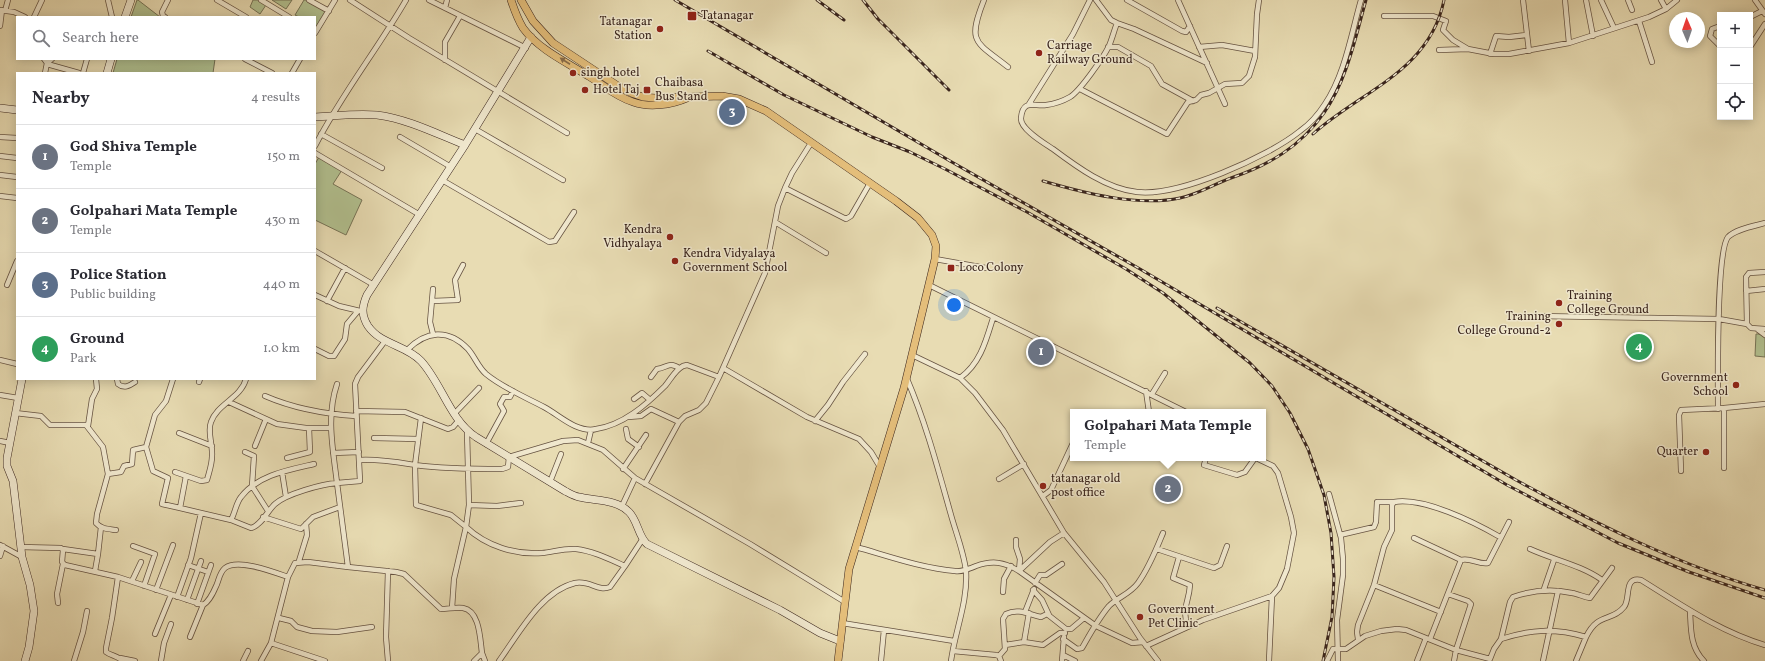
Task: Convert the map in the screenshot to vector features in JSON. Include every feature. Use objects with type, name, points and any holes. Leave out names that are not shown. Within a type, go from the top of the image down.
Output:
[{"type":"main road","points":[[511,0],[523,28],[531,37],[545,48],[607,88],[633,102],[657,105],[677,102],[689,97]]},
{"type":"main road","points":[[521,0],[533,21],[553,43],[618,86],[644,97],[722,96],[751,103],[766,111],[896,201],[925,225],[932,235],[936,246],[935,259],[912,354],[849,569],[838,661]]},
{"type":"street","points":[[0,26],[2,10],[8,0]]},
{"type":"street","points":[[34,16],[42,0]]},
{"type":"street","points":[[108,0],[112,16]]},
{"type":"street","points":[[125,16],[131,0]]},
{"type":"street","points":[[163,16],[162,12],[168,0]]},
{"type":"street","points":[[217,0],[244,16]]},
{"type":"street","points":[[261,0],[287,16]]},
{"type":"street","points":[[309,0],[328,11]]},
{"type":"street","points":[[316,31],[335,0]]},
{"type":"street","points":[[350,0],[390,27],[567,133]]},
{"type":"street","points":[[316,144],[332,116],[406,0]]},
{"type":"street","points":[[429,0],[526,48]]},
{"type":"street","points":[[445,8],[447,0]]},
{"type":"street","points":[[984,0],[975,24],[975,36],[978,43],[1008,67]]},
{"type":"street","points":[[1090,0],[1073,34],[1029,104],[1026,106],[1021,120],[1025,128],[1067,160],[1104,182],[1137,192],[1157,192],[1178,188],[1225,171],[1249,160],[1299,132],[1314,118],[1334,90],[1361,0]]},
{"type":"street","points":[[1096,0],[1111,20],[1116,23],[1134,29],[1207,63]]},
{"type":"street","points":[[1127,0],[1182,31],[1186,32],[1190,26]]},
{"type":"street","points":[[1178,0],[1225,104]]},
{"type":"street","points":[[1080,89],[1166,134],[1169,133],[1186,104],[1225,84],[1242,83],[1246,80],[1251,71],[1256,51],[1256,14],[1259,0]]},
{"type":"street","points":[[1524,0],[1529,51]]},
{"type":"street","points":[[1564,0],[1569,43]]},
{"type":"street","points":[[1586,0],[1593,36]]},
{"type":"street","points":[[1601,0],[1614,28]]},
{"type":"street","points":[[1628,0],[1632,10]]},
{"type":"street","points":[[1661,0],[1666,9]]},
{"type":"street","points":[[1439,50],[1468,49],[1490,54],[1509,54],[1569,43],[1639,21],[1666,9],[1678,0]]},
{"type":"street","points":[[1753,16],[1764,12],[1757,2],[1764,0]]},
{"type":"street","points":[[2,10],[22,16]]},
{"type":"street","points":[[445,60],[445,42],[460,16]]},
{"type":"street","points":[[1384,16],[1433,16],[1439,18],[1446,21],[1443,30],[1453,40],[1468,49]]},
{"type":"street","points":[[1639,21],[1652,62]]},
{"type":"street","points":[[1029,104],[1046,105],[1061,101],[1070,97],[1080,89],[1108,47],[1116,23]]},
{"type":"street","points":[[1753,42],[1765,24]]},
{"type":"street","points":[[1717,27],[1712,29],[1710,36],[1717,43]]},
{"type":"street","points":[[1490,54],[1496,36],[1509,37],[1527,35]]},
{"type":"street","points":[[316,349],[330,356],[334,356],[345,340],[348,324],[360,311],[374,285],[465,145],[497,91],[526,48],[531,37]]},
{"type":"street","points":[[1199,46],[1222,44],[1256,51]]},
{"type":"street","points":[[1108,47],[1118,47],[1151,66],[1162,84],[1193,101]]},
{"type":"street","points":[[83,72],[87,60]]},
{"type":"street","points":[[107,72],[111,60]]},
{"type":"street","points":[[247,60],[270,72]]},
{"type":"street","points":[[293,72],[299,60]]},
{"type":"street","points":[[45,72],[46,62],[76,72]]},
{"type":"street","points":[[0,108],[16,110]]},
{"type":"street","points":[[316,117],[358,114],[393,119],[426,129],[465,145]]},
{"type":"street","points":[[475,129],[563,180]]},
{"type":"street","points":[[321,134],[382,168]]},
{"type":"street","points":[[0,136],[16,138]]},
{"type":"street","points":[[400,137],[450,167]]},
{"type":"street","points":[[645,484],[679,422],[685,416],[699,410],[719,377],[766,273],[775,222],[785,188],[792,173],[811,143]]},
{"type":"street","points":[[316,154],[420,215]]},
{"type":"street","points":[[0,156],[16,158]]},
{"type":"street","points":[[0,175],[16,177]]},
{"type":"street","points":[[442,180],[549,242],[555,241],[574,212]]},
{"type":"street","points":[[785,188],[846,219],[851,216],[870,183]]},
{"type":"street","points":[[0,196],[16,198]]},
{"type":"street","points":[[775,222],[826,253]]},
{"type":"street","points":[[1724,468],[1719,319],[1725,242],[1734,233],[1765,223]]},
{"type":"street","points":[[316,251],[374,285]]},
{"type":"street","points":[[935,259],[986,268]]},
{"type":"street","points":[[7,285],[16,263]]},
{"type":"street","points":[[432,301],[458,300],[455,280],[463,265]]},
{"type":"street","points":[[327,302],[344,268]]},
{"type":"street","points":[[1747,324],[1747,274],[1752,272],[1765,272]]},
{"type":"street","points":[[929,285],[1180,409]]},
{"type":"street","points":[[432,289],[430,322],[433,334]]},
{"type":"street","points":[[1746,291],[1765,290]]},
{"type":"street","points":[[316,296],[327,302],[360,311],[371,330],[377,336],[407,350],[417,357],[426,368],[468,432],[486,444],[578,497],[609,502],[622,506],[634,519],[642,540],[647,544],[780,610],[820,633],[840,641]]},
{"type":"street","points":[[1537,316],[1719,319],[1747,324],[1751,328],[1765,329]]},
{"type":"street","points":[[960,378],[968,373],[975,365],[994,318]]},
{"type":"street","points":[[1758,329],[1765,335]]},
{"type":"street","points":[[407,350],[416,341],[433,334],[450,337],[458,341],[469,350],[485,373],[513,391],[545,407],[567,422],[583,429],[591,430],[603,428],[627,417],[662,389],[679,368],[687,365],[719,377]]},
{"type":"street","points":[[173,380],[166,401],[155,415],[146,447],[153,471],[168,478],[162,504],[231,520],[251,528],[256,527],[268,511],[286,497],[317,486],[360,481],[360,460],[355,394],[358,377],[385,341]]},
{"type":"street","points":[[815,421],[865,354]]},
{"type":"street","points":[[912,354],[960,378],[988,409],[1024,464],[1064,533],[1104,582],[1143,642],[1158,661]]},
{"type":"street","points":[[0,360],[16,364]]},
{"type":"street","points":[[651,377],[657,369],[669,365],[674,365],[679,368]]},
{"type":"street","points":[[723,368],[815,421],[859,439],[871,452],[880,467]]},
{"type":"street","points":[[1152,394],[1165,373]]},
{"type":"street","points":[[906,378],[915,398],[938,469],[966,570],[963,610],[954,641],[951,661]]},
{"type":"street","points":[[22,380],[10,443],[8,470],[13,481],[20,547],[30,585],[34,611],[29,647],[25,661]]},
{"type":"street","points":[[96,380],[97,389],[92,399],[88,426],[94,438],[104,451],[108,474],[96,523],[101,527],[116,530]]},
{"type":"street","points":[[117,380],[118,384],[123,387],[135,382]]},
{"type":"street","points":[[175,472],[202,481],[207,480],[211,467],[212,446],[210,422],[213,417],[241,390],[246,380]]},
{"type":"street","points":[[337,384],[333,395],[330,414],[330,428],[348,567]]},
{"type":"street","points":[[455,413],[479,388]]},
{"type":"street","points":[[486,444],[504,411],[500,401],[504,397],[510,397],[513,391]]},
{"type":"street","points":[[1146,391],[1149,409]]},
{"type":"street","points":[[634,399],[642,393],[650,399]]},
{"type":"street","points":[[0,395],[18,398]]},
{"type":"street","points":[[265,396],[292,407],[330,414],[396,411],[405,412],[448,429],[453,427],[459,420]]},
{"type":"street","points":[[229,402],[266,419],[290,426],[330,428]]},
{"type":"street","points":[[1681,471],[1679,412],[1685,410],[1721,409],[1765,404]]},
{"type":"street","points":[[627,417],[641,416],[652,409],[679,422]]},
{"type":"street","points":[[15,412],[41,416],[50,425],[88,426]]},
{"type":"street","points":[[421,418],[415,464],[416,505],[451,515],[476,536],[499,547],[514,551],[540,553],[562,550],[584,550],[596,553],[625,566]]},
{"type":"street","points":[[255,446],[266,419]]},
{"type":"street","points":[[287,458],[310,452],[309,428]]},
{"type":"street","points":[[626,429],[628,439],[638,447]]},
{"type":"street","points":[[588,443],[591,430]]},
{"type":"street","points":[[452,608],[454,579],[466,527],[469,505],[468,432]]},
{"type":"street","points":[[179,433],[212,446]]},
{"type":"street","points":[[624,469],[646,435]]},
{"type":"street","points":[[374,438],[418,439]]},
{"type":"street","points":[[509,457],[563,441],[578,440],[588,443],[610,455],[634,478],[750,544],[845,602]]},
{"type":"street","points":[[0,441],[10,443]]},
{"type":"street","points":[[108,474],[123,472],[124,466],[132,464],[133,450],[146,447]]},
{"type":"street","points":[[1043,496],[1051,490],[1070,449]]},
{"type":"street","points":[[245,452],[254,456],[252,486],[268,511]]},
{"type":"street","points":[[333,453],[359,452]]},
{"type":"street","points":[[550,482],[561,454]]},
{"type":"street","points":[[360,460],[389,460],[469,469],[506,469],[509,463],[509,457]]},
{"type":"street","points":[[1205,461],[1204,465],[1237,475],[1245,472],[1254,461]]},
{"type":"street","points":[[1146,646],[1226,612],[1265,600],[1272,596],[1279,588],[1287,568],[1294,533],[1291,517],[1278,473],[1273,466],[1262,461]]},
{"type":"street","points":[[231,520],[239,500],[252,486],[282,472],[314,464]]},
{"type":"street","points":[[999,479],[1024,464]]},
{"type":"street","points":[[282,472],[286,497]]},
{"type":"street","points":[[180,508],[179,503],[186,476]]},
{"type":"street","points":[[622,506],[634,478]]},
{"type":"street","points":[[1329,494],[1340,535],[1343,575],[1337,620],[1338,661]]},
{"type":"street","points":[[1340,535],[1374,527],[1376,522],[1377,502],[1394,502],[1418,504],[1435,508],[1472,522],[1500,537]]},
{"type":"street","points":[[1358,639],[1356,632],[1358,625],[1374,585],[1384,547],[1392,530],[1392,506],[1394,502]]},
{"type":"street","points":[[469,505],[497,506],[521,503]]},
{"type":"street","points":[[263,517],[298,529],[304,528],[312,517],[340,507]]},
{"type":"street","points":[[177,597],[188,565],[201,513]]},
{"type":"street","points":[[1414,538],[1461,560],[1466,559],[1486,564],[1508,522]]},
{"type":"street","points":[[300,561],[307,535],[306,524]]},
{"type":"street","points":[[96,571],[101,527]]},
{"type":"street","points":[[1019,570],[1042,549],[1064,533]]},
{"type":"street","points":[[1063,639],[1077,649],[1080,649],[1115,601],[1130,592],[1138,583],[1164,533]]},
{"type":"street","points":[[499,661],[525,624],[550,597],[561,588],[582,582],[588,583],[600,589],[610,587],[642,540]]},
{"type":"street","points":[[1016,540],[1016,547],[1020,558],[1019,570]]},
{"type":"street","points":[[156,590],[173,544]]},
{"type":"street","points":[[0,556],[1,546],[22,557]]},
{"type":"street","points":[[133,546],[155,554],[144,586]]},
{"type":"street","points":[[1157,548],[1206,566],[1218,567],[1222,562],[1227,546]]},
{"type":"street","points":[[20,547],[63,549],[98,554]]},
{"type":"street","points":[[856,547],[926,566],[956,571],[966,570],[992,562],[999,562],[1019,570],[1036,584],[1096,626],[1132,643],[1143,642]]},
{"type":"street","points":[[58,603],[57,594],[63,564],[63,549]]},
{"type":"street","points":[[1530,549],[1554,560],[1585,569],[1602,580]]},
{"type":"street","points":[[1179,557],[1173,578],[1190,585],[1184,613],[1188,627]]},
{"type":"street","points":[[1417,661],[1441,612],[1461,560]]},
{"type":"street","points":[[1544,590],[1554,560]]},
{"type":"street","points":[[187,600],[201,561]]},
{"type":"street","points":[[261,661],[271,643],[292,566],[300,561],[404,574],[441,609],[465,608],[475,615],[482,653],[485,661]]},
{"type":"street","points":[[132,581],[141,562]]},
{"type":"street","points":[[63,564],[132,581],[197,604],[204,605]]},
{"type":"street","points":[[197,604],[211,564]]},
{"type":"street","points":[[1024,642],[1027,612],[1033,590],[1040,575],[1047,574],[1062,564]]},
{"type":"street","points":[[188,565],[208,572]]},
{"type":"street","points":[[190,637],[204,605],[213,592],[223,569],[228,566],[242,565],[288,577]]},
{"type":"street","points":[[1003,592],[1004,579],[1011,566]]},
{"type":"street","points":[[1327,661],[1331,650],[1333,649],[1346,649],[1358,639],[1372,633],[1397,629],[1406,630],[1456,650],[1490,660],[1494,649],[1501,639],[1510,602],[1513,597],[1535,590],[1544,590],[1570,592],[1590,598],[1594,596],[1602,580],[1612,568]]},
{"type":"street","points":[[388,571],[386,649],[388,661]]},
{"type":"street","points":[[118,577],[106,652],[121,660],[135,661]]},
{"type":"street","points":[[1576,661],[1592,626],[1596,622],[1618,612],[1628,602],[1630,583],[1632,580],[1641,580],[1690,611],[1742,637],[1765,645]]},
{"type":"street","points":[[1374,585],[1441,612]]},
{"type":"street","points":[[1033,590],[1042,600],[1050,615],[1066,631]]},
{"type":"street","points":[[1543,661],[1558,591]]},
{"type":"street","points":[[1448,594],[1468,601],[1471,604],[1456,650],[1456,660]]},
{"type":"street","points":[[155,634],[171,595]]},
{"type":"street","points":[[1269,661],[1272,596]]},
{"type":"street","points":[[74,661],[83,632],[87,611]]},
{"type":"street","points":[[1690,611],[1692,638],[1695,650],[1704,661]]},
{"type":"street","points":[[953,651],[1000,658],[1004,652],[1005,646],[1004,616],[1009,612],[1027,612],[1040,617],[1045,614],[1050,615]]},
{"type":"street","points":[[278,618],[291,621],[297,627],[312,631],[337,632],[372,627]]},
{"type":"street","points":[[1005,646],[1024,642],[1043,645],[1084,618]]},
{"type":"street","points":[[161,661],[164,643],[171,624]]},
{"type":"street","points":[[842,624],[954,641]]},
{"type":"street","points":[[881,661],[884,630]]},
{"type":"street","points":[[1062,661],[1063,639],[1066,631]]},
{"type":"street","points":[[1501,639],[1527,631],[1574,634],[1586,637]]},
{"type":"street","points":[[271,643],[326,661]]},
{"type":"street","points":[[243,661],[248,651]]},
{"type":"street","points":[[474,661],[482,653]]},
{"type":"street","points":[[1063,655],[1075,661]]},
{"type":"green space","points":[[138,0],[159,16],[131,16]]},
{"type":"green space","points":[[253,0],[265,0],[268,2],[260,14],[250,7]]},
{"type":"green space","points":[[272,0],[292,0],[286,9]]},
{"type":"green space","points":[[304,0],[313,0],[331,10],[320,29],[316,27],[316,16],[295,15]]},
{"type":"green space","points":[[117,60],[215,60],[213,72],[113,72]]},
{"type":"green space","points":[[319,157],[342,170],[333,184],[362,200],[346,235],[316,220],[316,162]]},
{"type":"green space","points":[[1756,334],[1765,334],[1765,357],[1755,356]]},
{"type":"railway","points":[[675,0],[950,161],[1140,269],[1507,485],[1618,543],[1689,572],[1765,598]]},
{"type":"railway","points":[[817,0],[844,20]]},
{"type":"railway","points":[[863,0],[878,19],[949,90]]},
{"type":"railway","points":[[1043,181],[1093,194],[1129,200],[1164,200],[1194,194],[1271,161],[1305,136],[1315,125],[1332,100],[1350,59],[1366,0]]},
{"type":"railway","points":[[1313,134],[1391,78],[1409,62],[1424,45],[1436,24],[1444,0]]},
{"type":"railway","points":[[708,51],[784,95],[872,137],[910,152],[1027,212],[1126,269],[1163,293],[1250,363],[1272,386],[1290,413],[1308,449],[1324,495],[1331,533],[1334,577],[1332,617],[1323,661]]},
{"type":"railway","points":[[1217,308],[1516,480],[1576,512],[1669,556],[1733,580],[1765,590]]},
{"type":"place","name":"Tatanagar","points":[[692,16]]},
{"type":"place","name":"Tatanagar Station","points":[[660,29]]},
{"type":"place","name":"Carriage Railway Ground","points":[[1039,53]]},
{"type":"place","name":"singh hotel","points":[[573,73]]},
{"type":"place","name":"Hotel Taj","points":[[585,90]]},
{"type":"place","name":"Chaibasa Bus Stand","points":[[647,90]]},
{"type":"place","name":"Police Station","points":[[732,112]]},
{"type":"place","name":"Kendra Vidhyalaya","points":[[670,237]]},
{"type":"place","name":"Kendra Vidyalaya Government School","points":[[675,261]]},
{"type":"place","name":"Loco Colony","points":[[951,268]]},
{"type":"place","name":"Training College Ground","points":[[1559,303]]},
{"type":"place","name":"Training College Ground-2","points":[[1559,324]]},
{"type":"place","name":"Ground","points":[[1639,347]]},
{"type":"place","name":"God Shiva Temple","points":[[1041,352]]},
{"type":"place","name":"Government School","points":[[1736,385]]},
{"type":"place","name":"Quarter","points":[[1706,452]]},
{"type":"place","name":"tatanagar old post office","points":[[1043,486]]},
{"type":"place","name":"Golpahari Mata Temple","points":[[1168,489]]},
{"type":"place","name":"Government Pet Clinic","points":[[1140,617]]}]
